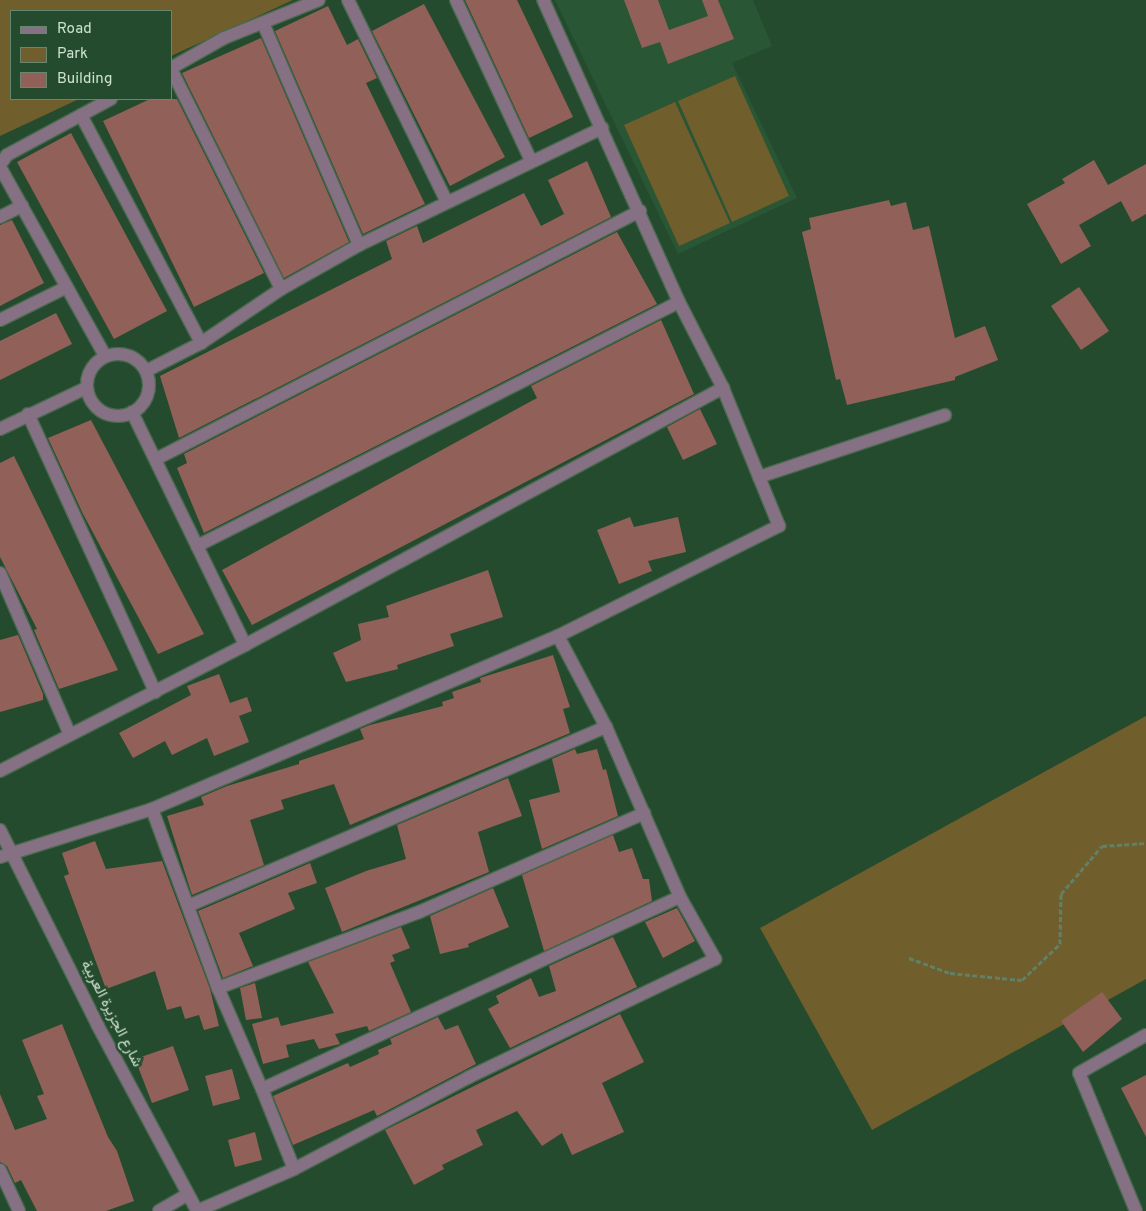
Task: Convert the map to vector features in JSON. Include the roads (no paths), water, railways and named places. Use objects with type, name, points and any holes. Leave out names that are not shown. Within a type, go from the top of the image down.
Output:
[{"type":"street","points":[[172,67],[224,38],[319,0]]},
{"type":"street","points":[[348,0],[447,202]]},
{"type":"street","points":[[456,0],[531,161]]},
{"type":"street","points":[[5,854],[152,809],[558,636],[779,526],[724,388],[679,302],[640,211],[543,0]]},
{"type":"street","points":[[263,23],[359,245]]},
{"type":"street","points":[[172,70],[281,289]]},
{"type":"street","points":[[105,356],[0,166],[7,155],[109,100]]},
{"type":"street","points":[[81,115],[201,343]]},
{"type":"street","points":[[146,371],[201,343],[281,289],[359,245],[602,128]]},
{"type":"street","points":[[0,217],[22,206]]},
{"type":"street","points":[[156,459],[640,211]]},
{"type":"street","points":[[0,320],[66,288]]},
{"type":"street","points":[[197,546],[679,302]]},
{"type":"street","points":[[124,354],[140,363],[146,371],[149,390],[146,399],[132,412],[123,416],[103,412],[89,398],[86,388],[90,369],[105,356],[124,354]]},
{"type":"street","points":[[0,429],[86,388]]},
{"type":"street","points":[[0,771],[244,645],[724,388]]},
{"type":"street","points":[[132,412],[244,645]]},
{"type":"street","points":[[28,414],[155,692]]},
{"type":"street","points":[[759,477],[945,415]]},
{"type":"street","points":[[0,573],[70,735]]},
{"type":"street","points":[[197,1211],[294,1169],[468,1077],[715,959],[680,897],[606,728],[558,636]]},
{"type":"street","points":[[188,906],[606,728]]},
{"type":"street","points":[[152,809],[218,988],[294,1169]]},
{"type":"street","points":[[218,988],[419,912],[644,814]]},
{"type":"street","name":"شارع الجزيرة العربية","points":[[0,830],[5,854],[197,1211]]},
{"type":"street","points":[[262,1089],[680,897]]},
{"type":"street","points":[[1136,1211],[1079,1073],[1146,1035]]},
{"type":"street","points":[[0,1170],[4,1190],[19,1211]]},
{"type":"street","points":[[159,1211],[187,1195]]}]
